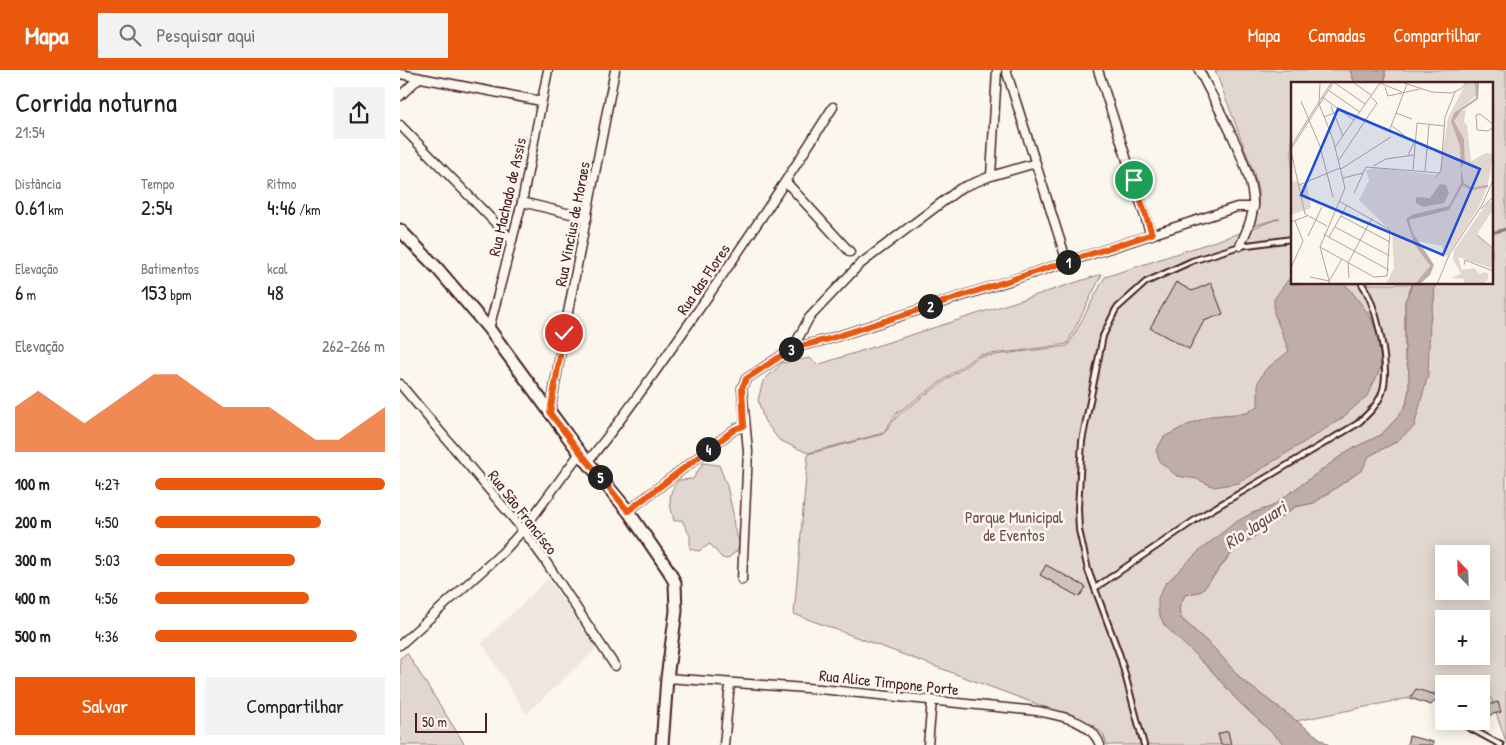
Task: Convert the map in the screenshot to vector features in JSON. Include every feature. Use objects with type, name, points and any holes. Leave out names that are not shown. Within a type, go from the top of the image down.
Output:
[{"type":"street","name":"Rua Machado de Assis","points":[[489,329],[522,202],[548,70]]},
{"type":"street","name":"Rua Vincius de Moraes","points":[[550,413],[616,70]]},
{"type":"street","points":[[991,176],[997,70]]},
{"type":"street","points":[[1006,70],[1067,262]]},
{"type":"street","points":[[1098,70],[1152,234]]},
{"type":"street","points":[[1199,70],[1237,147],[1253,193],[1254,207],[1240,246]]},
{"type":"street","points":[[400,74],[541,101]]},
{"type":"street","points":[[400,96],[418,78]]},
{"type":"street","name":"Rua das Flores","points":[[400,646],[504,552],[584,457],[614,431],[716,286],[786,182],[833,107]]},
{"type":"street","points":[[400,125],[512,240]]},
{"type":"street","points":[[793,348],[809,318],[859,265],[961,188],[991,176],[1036,163]]},
{"type":"street","points":[[786,182],[850,252]]},
{"type":"street","points":[[522,202],[588,218]]},
{"type":"street","points":[[742,580],[748,451],[744,426],[742,388],[746,379],[793,348],[829,339],[1237,207],[1254,207]]},
{"type":"street","points":[[400,230],[437,268],[489,329],[550,413],[628,511],[670,572],[674,584],[676,611],[667,678],[662,745]]},
{"type":"street","name":"Rua São Francisco","points":[[400,384],[523,530],[615,666]]},
{"type":"street","points":[[628,511],[735,429],[744,426]]},
{"type":"street","name":"Rua Alice Timpone Porte","points":[[667,678],[820,689],[1036,711],[1058,716],[1085,726],[1093,732],[1099,743]]},
{"type":"street","points":[[724,745],[730,684]]},
{"type":"street","points":[[928,745],[932,700]]},
{"type":"lane","points":[[1144,745],[1120,656],[1088,570],[1079,530],[1078,508],[1082,441],[1103,336],[1116,309],[1146,282],[1192,261],[1240,246],[1291,239]]},
{"type":"lane","points":[[1095,588],[1201,516],[1357,424],[1372,410],[1382,393],[1384,352],[1377,319],[1362,285]]},
{"type":"lane","points":[[1473,730],[1501,745]]},
{"type":"shaded area","points":[[548,579],[597,648],[526,714],[482,643]]},
{"type":"green space","name":"Parque Municipal de Eventos","points":[[1215,70],[1350,70],[1354,82],[1291,82],[1291,285],[1412,285],[1405,301],[1405,357],[1409,371],[1409,389],[1406,405],[1395,420],[1381,435],[1349,450],[1271,507],[1252,513],[1158,598],[1201,661],[1237,700],[1285,745],[1107,745],[1103,734],[1093,725],[794,614],[808,454],[883,434],[899,414],[978,357],[1068,346],[1105,277],[1280,218],[1253,226],[1258,210],[1258,191],[1254,173]]},
{"type":"green space","points":[[1385,70],[1506,70],[1506,742],[1490,698],[1490,675],[1435,675],[1435,693],[1296,721],[1242,680],[1215,649],[1181,618],[1179,608],[1185,595],[1202,591],[1232,553],[1295,507],[1314,503],[1362,470],[1369,456],[1396,442],[1430,321],[1435,285],[1494,285],[1494,82],[1385,82]]},
{"type":"green space","points":[[1102,274],[1067,344],[978,355],[897,413],[883,433],[808,453],[779,440],[764,420],[758,400],[763,381],[782,363],[810,358],[817,365]]},
{"type":"green space","points":[[703,463],[719,465],[727,486],[734,527],[740,544],[737,551],[727,559],[722,558],[710,544],[699,551],[690,549],[690,536],[682,520],[674,521],[670,505],[672,490],[675,485],[679,480],[693,479]]},
{"type":"green space","points":[[407,653],[465,745],[400,745],[400,658]]},
{"type":"water","points":[[1350,70],[1385,70],[1385,82],[1354,82]]},
{"type":"water","points":[[1291,278],[1291,285],[1345,285],[1370,316],[1379,337],[1381,368],[1367,396],[1341,419],[1239,483],[1214,487],[1197,479],[1177,476],[1160,462],[1156,450],[1164,437],[1210,416],[1247,413],[1258,406],[1258,382],[1265,370],[1289,351],[1274,313],[1274,299]]},
{"type":"water","name":"Rio Jaguari","points":[[1412,285],[1435,285],[1430,321],[1428,375],[1414,427],[1396,442],[1369,456],[1362,470],[1314,503],[1295,507],[1232,552],[1202,591],[1185,595],[1179,608],[1181,618],[1215,649],[1242,680],[1329,745],[1285,745],[1237,700],[1211,670],[1164,625],[1158,611],[1158,598],[1165,584],[1199,551],[1234,523],[1252,513],[1271,507],[1349,450],[1381,435],[1395,420],[1406,405],[1409,389],[1409,371],[1405,357],[1405,301]]},
{"type":"building","points":[[1176,282],[1192,291],[1211,283],[1223,314],[1204,321],[1189,349],[1150,328]]},
{"type":"building","points":[[1046,565],[1086,587],[1079,597],[1040,575]]},
{"type":"building","points":[[1416,689],[1435,695],[1435,701],[1431,705],[1410,698]]},
{"type":"building","points":[[1498,702],[1501,712],[1490,715],[1490,704]]},
{"type":"building","points":[[1228,731],[1231,745],[1221,745],[1218,734]]},
{"type":"building","points":[[1409,736],[1433,742],[1433,745],[1407,745]]},
{"type":"waterway","points":[[1494,232],[1506,229]]},
{"type":"route","points":[[564,333],[550,413],[628,511],[735,429],[744,426],[742,388],[746,379],[793,348],[829,339],[1152,234],[1134,180]]}]
